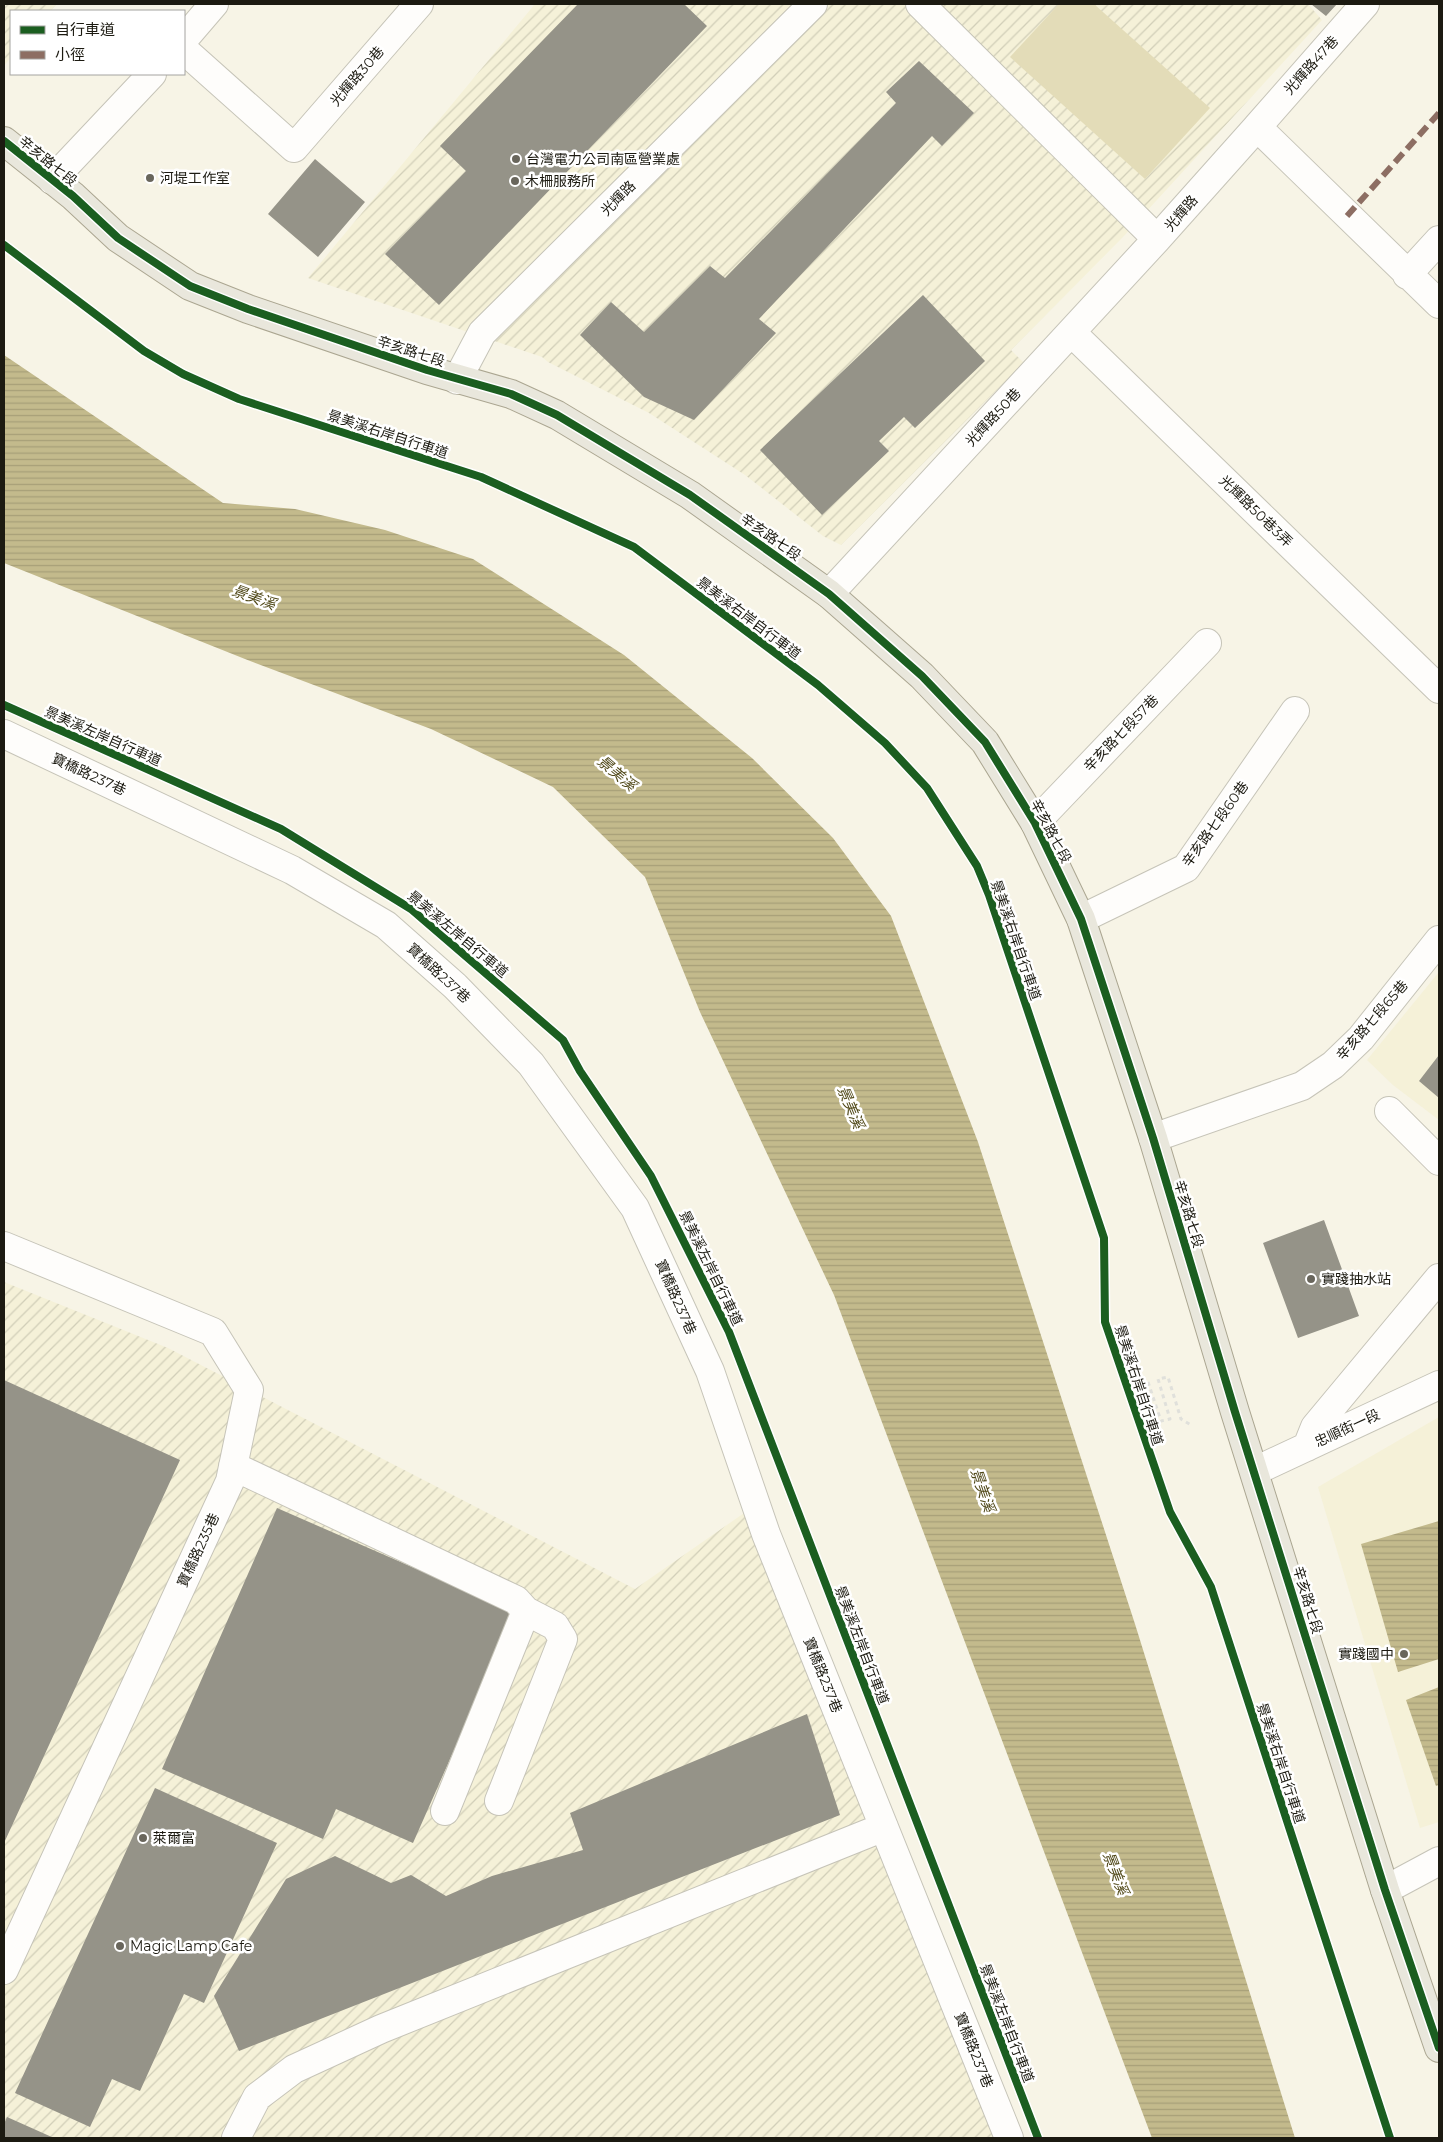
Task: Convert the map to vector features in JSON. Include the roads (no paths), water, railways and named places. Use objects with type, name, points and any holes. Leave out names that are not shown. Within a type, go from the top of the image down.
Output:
[{"type":"main road","name":"辛亥路七段","points":[[4,141],[118,238],[190,286],[248,309],[457,380],[511,394],[557,415],[690,495],[829,594],[922,676],[986,742],[1035,822],[1081,919],[1153,1138],[1386,1890],[1439,2048]]},
{"type":"street","points":[[185,39],[214,4]]},
{"type":"street","name":"光輝路30巷","points":[[185,51],[294,148],[419,4]]},
{"type":"street","name":"光輝路","points":[[457,380],[482,333],[814,4]]},
{"type":"street","name":"光輝路","points":[[920,4],[1158,239],[1257,126]]},
{"type":"street","name":"光輝路47巷","points":[[1257,126],[1365,4]]},
{"type":"street","points":[[52,180],[151,75]]},
{"type":"street","points":[[1257,126],[1407,275],[1439,304]]},
{"type":"street","name":"光輝路50巷","points":[[829,594],[1158,239]]},
{"type":"street","points":[[1407,275],[1439,240]]},
{"type":"street","name":"光輝路50巷3弄","points":[[1072,333],[1439,690]]},
{"type":"street","name":"辛亥路七段57巷","points":[[1035,822],[1207,643]]},
{"type":"street","name":"辛亥路七段60巷","points":[[1081,919],[1186,868],[1295,711]]},
{"type":"street","name":"寶橋路237巷","points":[[4,734],[292,870],[386,925],[455,986],[531,1064],[635,1208],[710,1371],[766,1534],[1009,2138]]},
{"type":"street","name":"辛亥路七段65巷","points":[[1153,1138],[1302,1086],[1334,1065],[1362,1038],[1439,940]]},
{"type":"street","points":[[1389,1111],[1439,1162]]},
{"type":"street","name":"寶橋路235巷","points":[[4,1246],[213,1332],[249,1390],[230,1481],[4,1970]]},
{"type":"street","points":[[1308,1447],[1315,1426],[1439,1278]]},
{"type":"street","name":"忠順街一段","points":[[1255,1471],[1439,1385]]},
{"type":"street","points":[[233,1466],[516,1600],[526,1611],[555,1626],[563,1639],[500,1801]]},
{"type":"street","points":[[445,1811],[526,1611]]},
{"type":"street","points":[[236,2138],[258,2098],[294,2069],[381,2029],[884,1827]]},
{"type":"street","points":[[1386,1890],[1439,1861]]},
{"type":"water","name":"景美溪","points":[[4,355],[223,503],[295,509],[385,530],[473,559],[624,655],[752,758],[833,838],[891,916],[978,1142],[1135,1624],[1295,2138],[1152,2138],[834,1295],[700,1012],[645,877],[553,787],[431,729],[245,659],[4,563]]},
{"type":"water","points":[[1439,1521],[1439,1659],[1398,1672],[1361,1544]]},
{"type":"water","points":[[1439,1687],[1439,1785],[1436,1786],[1406,1700]]},
{"type":"place","name":"台灣電力公司南區營業處","points":[[516,159]]},
{"type":"place","name":"河堤工作室","points":[[150,178]]},
{"type":"place","name":"木柵服務所","points":[[515,181]]},
{"type":"place","name":"實踐抽水站","points":[[1311,1279]]},
{"type":"place","name":"實踐國中","points":[[1404,1654]]},
{"type":"place","name":"萊爾富","points":[[143,1838]]},
{"type":"place","name":"Magic Lamp Cafe","points":[[120,1946]]}]
